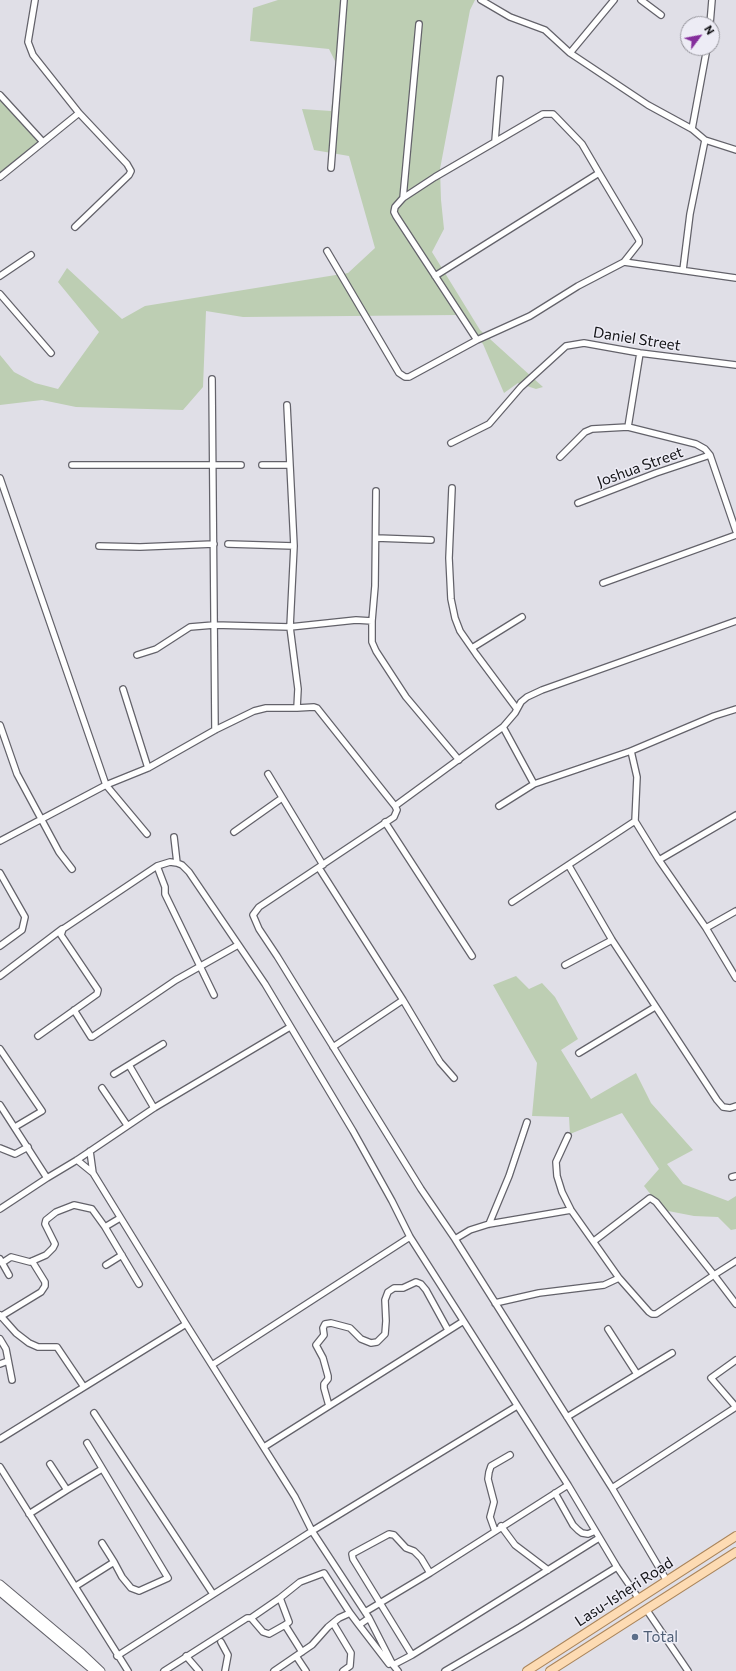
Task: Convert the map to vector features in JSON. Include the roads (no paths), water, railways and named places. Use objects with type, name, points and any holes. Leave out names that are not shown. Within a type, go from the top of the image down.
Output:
[{"type":"main road","name":"Lasu-Isheri Road","points":[[527,1671],[736,1536]]},
{"type":"main road","name":"Lasu-Isheri Road","points":[[550,1671],[736,1552]]},
{"type":"main road","points":[[562,1648],[569,1658]]},
{"type":"street","points":[[35,0],[29,33],[29,48],[32,55],[79,113],[127,164],[131,173],[74,227]]},
{"type":"street","points":[[332,168],[344,0]]},
{"type":"street","points":[[481,0],[510,17],[545,30],[570,53],[648,105],[692,129],[705,140],[736,150]]},
{"type":"street","points":[[570,53],[614,0]]},
{"type":"street","points":[[641,0],[661,15]]},
{"type":"street","points":[[711,16],[712,0]]},
{"type":"street","points":[[403,198],[419,24]]},
{"type":"street","points":[[692,129],[706,56]]},
{"type":"street","points":[[495,141],[500,79]]},
{"type":"street","points":[[0,94],[43,142]]},
{"type":"street","points":[[0,177],[79,113]]},
{"type":"street","points":[[327,251],[364,316],[401,376],[409,377],[478,340],[530,316],[578,286],[624,262],[639,243],[639,240],[582,144],[552,114],[548,113],[538,116],[495,141],[403,198],[394,207],[394,212],[478,340]]},
{"type":"street","points":[[683,270],[690,214],[705,140]]},
{"type":"street","points":[[435,276],[599,173]]},
{"type":"street","points":[[0,276],[31,255]]},
{"type":"street","points":[[624,262],[736,278]]},
{"type":"street","points":[[0,294],[51,353]]},
{"type":"street","name":"Daniel Street","points":[[451,443],[489,424],[521,387],[566,346],[584,343],[640,353],[736,365]]},
{"type":"street","points":[[628,427],[640,353]]},
{"type":"street","points":[[212,379],[216,730]]},
{"type":"street","points":[[287,405],[294,546],[290,627],[298,689],[297,708]]},
{"type":"street","points":[[560,457],[585,432],[592,429],[628,427],[696,444],[710,455],[736,531]]},
{"type":"street","name":"Joshua Street","points":[[578,503],[656,473],[710,455]]},
{"type":"street","points":[[72,465],[241,465]]},
{"type":"street","points":[[262,465],[290,465]]},
{"type":"street","points":[[0,478],[106,785],[147,834]]},
{"type":"street","points":[[452,488],[449,558],[455,618],[460,631],[517,709]]},
{"type":"street","points":[[376,492],[376,538],[372,642],[376,651],[406,697],[459,760]]},
{"type":"street","points":[[603,583],[736,535]]},
{"type":"street","points":[[376,538],[431,540]]},
{"type":"street","points":[[99,546],[140,547],[214,544]]},
{"type":"street","points":[[228,544],[294,546]]},
{"type":"street","points":[[472,648],[522,617]]},
{"type":"street","points":[[137,655],[156,649],[190,627],[214,625],[290,627],[356,620],[372,621]]},
{"type":"street","points":[[395,806],[503,727],[521,702],[527,697],[542,690],[736,621]]},
{"type":"street","points":[[122,689],[148,768]]},
{"type":"street","points":[[0,841],[106,785],[148,768],[216,730],[260,709],[281,707],[317,708],[397,810],[396,813],[385,822],[259,908],[254,915],[259,929],[421,1189],[612,1488],[666,1581]]},
{"type":"street","points":[[499,806],[534,784],[631,751],[714,716],[736,709]]},
{"type":"street","points":[[0,725],[17,774],[59,852],[72,869]]},
{"type":"street","points":[[503,727],[534,784]]},
{"type":"street","points":[[631,751],[636,778],[635,821],[659,860],[706,928],[736,978]]},
{"type":"street","points":[[268,774],[321,867],[440,1062],[454,1078]]},
{"type":"street","points":[[234,832],[282,798]]},
{"type":"street","points":[[659,860],[736,814]]},
{"type":"street","points":[[512,902],[569,866],[635,821]]},
{"type":"street","points":[[385,822],[472,956]]},
{"type":"street","points":[[174,837],[177,862]]},
{"type":"street","points":[[0,976],[63,929],[158,866],[170,862],[177,862],[189,872],[265,984],[353,1131],[410,1237],[462,1322],[568,1485],[617,1567],[639,1599]]},
{"type":"street","points":[[158,866],[165,887],[165,894],[214,995]]},
{"type":"street","points":[[569,866],[612,940],[717,1100],[723,1107],[730,1108],[736,1106]]},
{"type":"street","points":[[0,873],[26,917],[22,930],[0,946]]},
{"type":"street","points":[[706,928],[736,911]]},
{"type":"street","points":[[38,1036],[97,994],[98,990],[61,935],[63,929]]},
{"type":"street","points":[[565,966],[612,940]]},
{"type":"street","points":[[74,1010],[92,1037],[200,965],[238,944]]},
{"type":"street","points":[[333,1046],[403,1000]]},
{"type":"street","points":[[579,1053],[655,1007]]},
{"type":"street","points":[[0,1209],[77,1160],[154,1108],[290,1027]]},
{"type":"street","points":[[114,1074],[163,1044]]},
{"type":"street","points":[[0,1048],[42,1111],[15,1127]]},
{"type":"street","points":[[130,1065],[154,1108]]},
{"type":"street","points":[[102,1088],[127,1125]]},
{"type":"street","points":[[0,1105],[47,1178]]},
{"type":"street","points":[[489,1224],[527,1122]]},
{"type":"street","points":[[568,1136],[556,1162],[557,1176],[571,1210],[619,1278],[649,1312],[656,1314],[736,1261]]},
{"type":"street","points":[[0,1148],[15,1154],[28,1147]]},
{"type":"street","points":[[90,1151],[93,1173]]},
{"type":"street","points":[[77,1160],[93,1173],[264,1447],[295,1497],[312,1531],[369,1618],[394,1668]]},
{"type":"street","points":[[594,1242],[650,1198],[656,1202],[736,1304]]},
{"type":"street","points":[[9,1275],[1,1261],[10,1257],[32,1261],[46,1255],[55,1244],[45,1224],[46,1220],[56,1212],[74,1205],[92,1209],[122,1254],[139,1284]]},
{"type":"street","points":[[454,1239],[470,1230],[489,1224],[571,1210]]},
{"type":"street","points":[[105,1227],[120,1218]]},
{"type":"street","points":[[212,1365],[410,1237]]},
{"type":"street","points":[[106,1264],[122,1254]]},
{"type":"street","points":[[32,1261],[45,1282],[45,1286],[41,1292],[0,1316],[28,1343],[38,1347],[57,1347],[84,1387]]},
{"type":"street","points":[[495,1303],[539,1293],[604,1285],[619,1278]]},
{"type":"street","points":[[329,1406],[324,1388],[324,1384],[328,1379],[328,1376],[323,1358],[316,1345],[324,1335],[323,1328],[325,1324],[331,1323],[350,1328],[361,1339],[371,1343],[377,1342],[385,1334],[385,1300],[388,1292],[394,1288],[403,1288],[416,1282],[421,1284],[426,1290],[448,1330]]},
{"type":"street","points":[[264,1447],[462,1322]]},
{"type":"street","points":[[0,1439],[186,1324]]},
{"type":"street","points":[[608,1329],[637,1374]]},
{"type":"street","points":[[0,1339],[6,1349],[12,1380]]},
{"type":"street","points":[[567,1417],[672,1352]]},
{"type":"street","points":[[612,1488],[736,1407],[712,1378],[736,1360]]},
{"type":"street","points":[[0,1364],[8,1361]]},
{"type":"street","points":[[117,1656],[312,1531],[516,1406]]},
{"type":"street","points":[[94,1413],[213,1594]]},
{"type":"street","points":[[86,1443],[168,1578],[139,1591],[131,1588],[122,1577],[102,1543]]},
{"type":"street","points":[[495,1531],[490,1517],[494,1502],[488,1479],[489,1472],[492,1466],[510,1454]]},
{"type":"street","points":[[50,1464],[67,1490]]},
{"type":"street","points":[[0,1467],[76,1586],[117,1656],[128,1671]]},
{"type":"street","points":[[30,1514],[102,1469]]},
{"type":"street","points":[[365,1612],[430,1573],[501,1526],[568,1485]]},
{"type":"street","points":[[555,1493],[573,1525],[578,1530],[582,1533],[588,1534],[595,1531]]},
{"type":"street","points":[[501,1526],[515,1545],[548,1570]]},
{"type":"street","points":[[412,1655],[352,1559],[352,1554],[389,1534],[394,1535],[406,1548],[414,1551],[421,1558],[430,1573]]},
{"type":"street","points":[[394,1668],[412,1655],[599,1538]]},
{"type":"street","points":[[76,1586],[114,1562]]},
{"type":"street","points":[[445,1671],[617,1567]]},
{"type":"street","points":[[164,1671],[243,1619],[251,1618],[300,1582],[324,1573],[359,1625],[398,1671]]},
{"type":"street","points":[[0,1584],[82,1653],[101,1671]]},
{"type":"street","points":[[0,1592],[93,1671]]},
{"type":"street","points":[[251,1618],[263,1632],[269,1634],[285,1625],[289,1622],[280,1598]]},
{"type":"street","points":[[646,1609],[688,1671]]},
{"type":"street","points":[[274,1671],[312,1645],[339,1618],[350,1613]]},
{"type":"street","points":[[359,1625],[369,1618]]},
{"type":"street","points":[[333,1623],[351,1653],[350,1666],[343,1671]]},
{"type":"street","points":[[285,1625],[306,1671]]},
{"type":"street","points":[[221,1642],[228,1655],[225,1671]]},
{"type":"street","points":[[186,1656],[199,1671]]},
{"type":"place","name":"Total","points":[[635,1637]]}]
